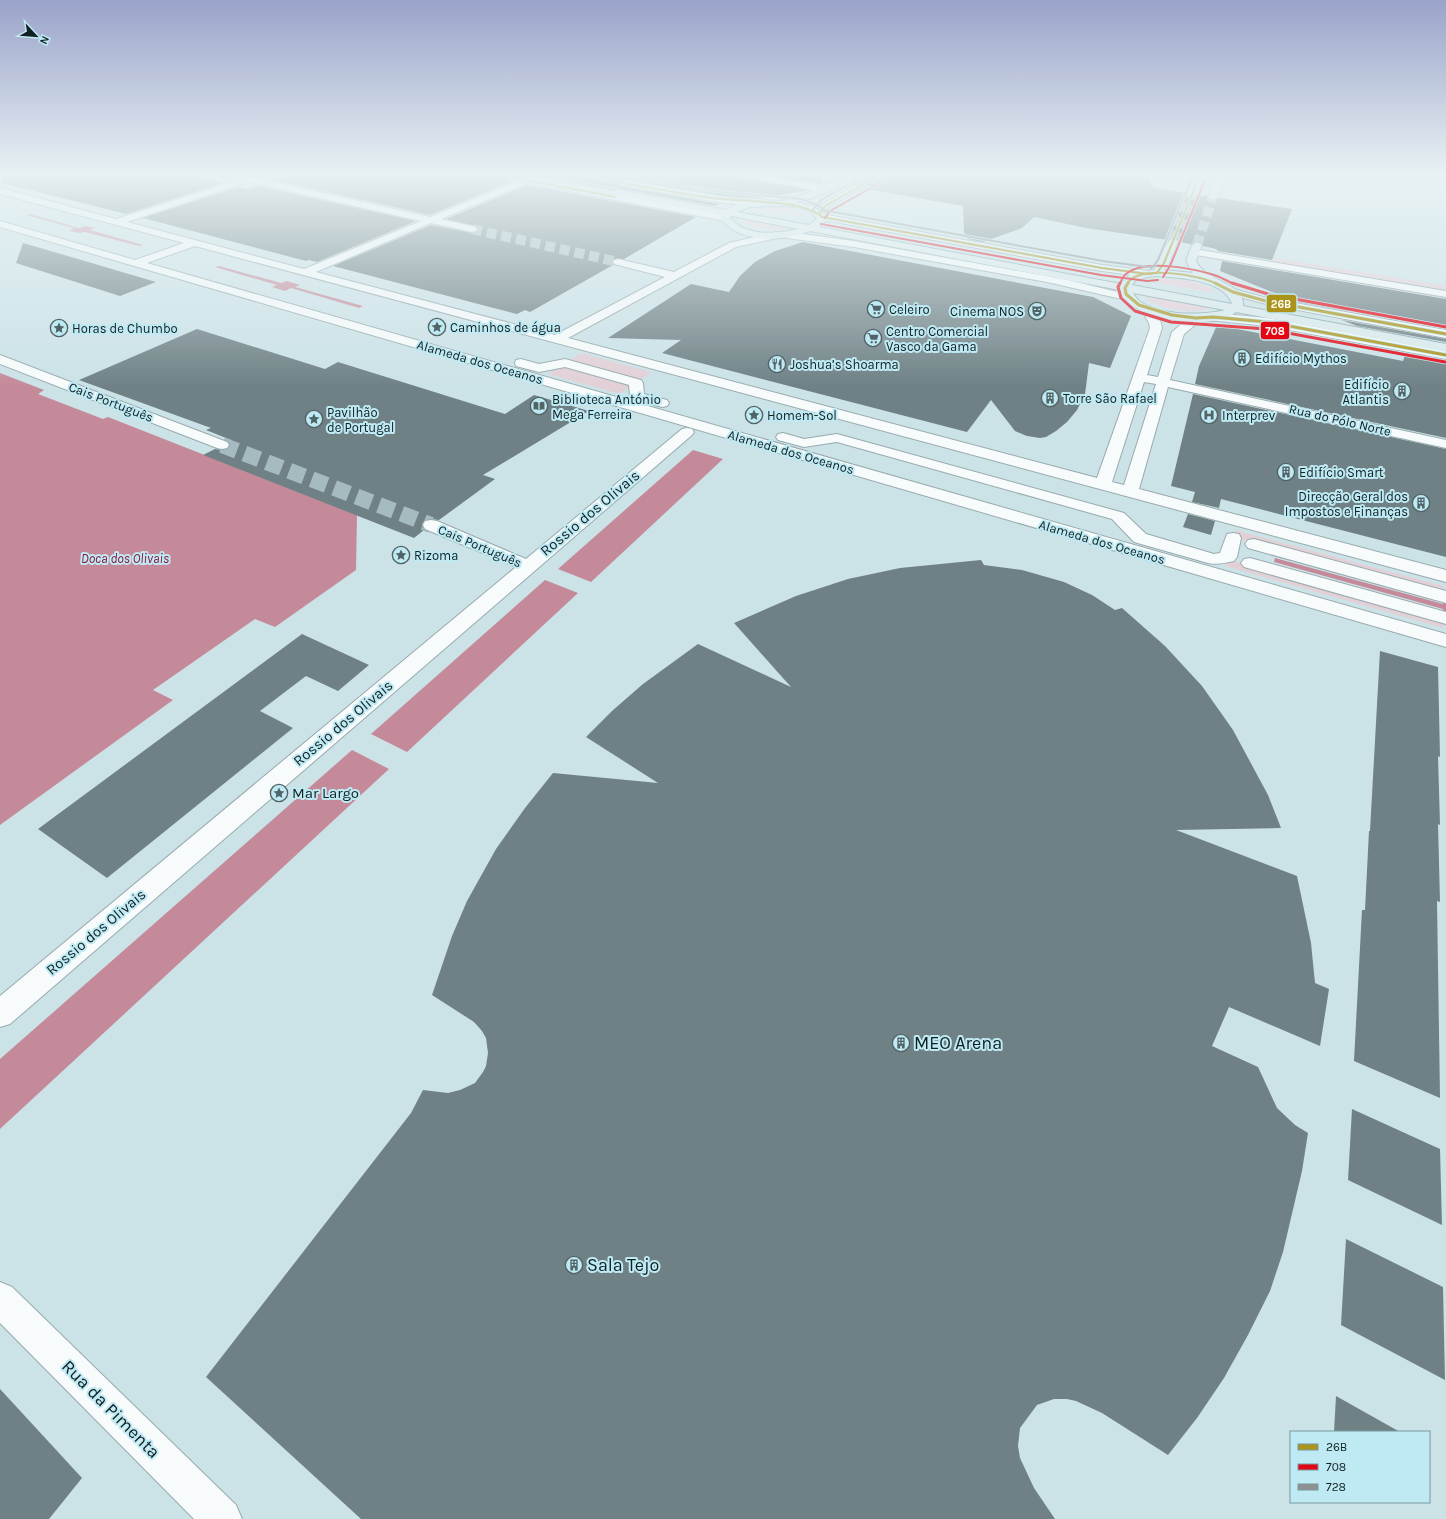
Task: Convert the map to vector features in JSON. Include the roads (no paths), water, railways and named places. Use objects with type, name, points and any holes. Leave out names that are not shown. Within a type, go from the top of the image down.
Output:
[{"type":"main road","points":[[902,246],[1127,289],[1235,301],[1446,340]]},
{"type":"main road","points":[[946,246],[1059,268],[1127,289],[1146,308],[1172,315],[1196,318],[1229,314],[1235,301]]},
{"type":"main road","points":[[1152,273],[1164,264],[1171,246]]},
{"type":"main road","points":[[1196,249],[1191,261],[1194,268],[1235,301],[1320,324],[1446,348]]},
{"type":"main road","points":[[1127,289],[1134,277],[1152,273],[1183,275],[1211,281]]},
{"type":"street","name":"Alameda dos Oceanos","points":[[85,246],[539,368],[564,363],[646,381],[661,378],[825,422],[837,438]]},
{"type":"street","name":"Alameda dos Oceanos","points":[[95,246],[1446,641]]},
{"type":"street","name":"Alameda dos Oceanos","points":[[177,246],[565,352],[564,363]]},
{"type":"street","points":[[143,261],[184,246]]},
{"type":"street","points":[[209,246],[1446,576]]},
{"type":"street","points":[[306,272],[369,246]]},
{"type":"street","points":[[319,276],[388,246]]},
{"type":"street","points":[[557,339],[731,246]]},
{"type":"street","points":[[865,246],[1097,289],[1127,289]]},
{"type":"street","points":[[878,246],[882,249]]},
{"type":"street","points":[[971,246],[1102,268],[1152,273]]},
{"type":"street","points":[[1196,249],[1446,294]]},
{"type":"street","points":[[1045,258],[1059,268]]},
{"type":"street","points":[[618,262],[674,276]]},
{"type":"street","points":[[329,263],[341,266]]},
{"type":"street","points":[[644,279],[671,265]]},
{"type":"street","points":[[1235,301],[1266,301],[1446,334]]},
{"type":"street","points":[[1103,485],[1156,328],[1155,323],[1146,308]]},
{"type":"street","points":[[575,315],[592,320]]},
{"type":"street","points":[[1213,317],[1267,322],[1446,355]]},
{"type":"street","points":[[1130,492],[1178,332],[1196,318]]},
{"type":"street","points":[[1320,324],[1344,336]]},
{"type":"street","points":[[537,334],[554,325]]},
{"type":"street","name":"Cais Português","points":[[0,359],[222,445]]},
{"type":"street","name":"Rua do Pólo Norte","points":[[1140,377],[1446,444]]},
{"type":"street","name":"Alameda dos Oceanos","points":[[646,381],[637,396],[804,443],[837,438],[1118,516],[1140,538],[1214,559],[1228,557],[1233,538]]},
{"type":"street","name":"Rossio dos Olivais","points":[[0,1014],[687,432]]},
{"type":"street","points":[[1110,465],[1136,471]]},
{"type":"street","name":"Cais Português","points":[[431,525],[528,566]]},
{"type":"street","points":[[1254,544],[1446,597]]},
{"type":"street","points":[[1250,563],[1446,618]]},
{"type":"street","name":"Rua da Pimenta","points":[[0,1299],[222,1519]]},
{"type":"water","points":[[219,266],[281,283],[287,281],[300,285],[295,287],[363,306],[359,308],[291,288],[285,291],[272,287],[277,285],[215,267]]},
{"type":"water","name":"Doca dos Olivais","points":[[0,373],[44,390],[38,394],[103,419],[108,417],[357,515],[356,570],[275,627],[255,619],[153,690],[173,700],[0,825]]},
{"type":"water","points":[[693,450],[723,459],[591,582],[558,569]]},
{"type":"water","points":[[1275,558],[1443,604],[1443,598],[1446,599],[1446,616],[1444,615],[1443,609],[1274,562]]},
{"type":"water","points":[[545,580],[578,593],[407,752],[371,734]]},
{"type":"water","points":[[352,750],[389,769],[0,1129],[0,1059]]},
{"type":"tunnel","points":[[547,246],[618,262]]},
{"type":"tunnel","points":[[222,445],[431,525]]},
{"type":"place","name":"Celeiro","points":[[876,309]]},
{"type":"place","name":"Cinema NOS","points":[[1037,311]]},
{"type":"place","name":"Caminhos de água","points":[[437,327]]},
{"type":"place","name":"Horas de Chumbo","points":[[59,328]]},
{"type":"place","name":"Centro Comercial Vasco da Gama","points":[[873,338]]},
{"type":"place","name":"Edifício Mythos","points":[[1242,358]]},
{"type":"place","name":"Joshua’s Shoarma","points":[[777,364]]},
{"type":"place","name":"Edifício Atlantis","points":[[1402,391]]},
{"type":"place","name":"Torre São Rafael","points":[[1050,398]]},
{"type":"place","name":"Biblioteca António Mega Ferreira","points":[[539,406]]},
{"type":"place","name":"Homem-Sol","points":[[754,415]]},
{"type":"place","name":"Interprev","points":[[1209,415]]},
{"type":"place","name":"Pavilhão de Portugal","points":[[314,419]]},
{"type":"place","name":"Edifício Smart","points":[[1286,472]]},
{"type":"place","name":"Direcção Geral dos Impostos e Finanças","points":[[1421,503]]},
{"type":"place","name":"Rizoma","points":[[401,555]]},
{"type":"place","name":"Mar Largo","points":[[279,793]]},
{"type":"place","name":"MEO Arena","points":[[901,1043]]},
{"type":"place","name":"Sala Tejo","points":[[574,1265]]}]
